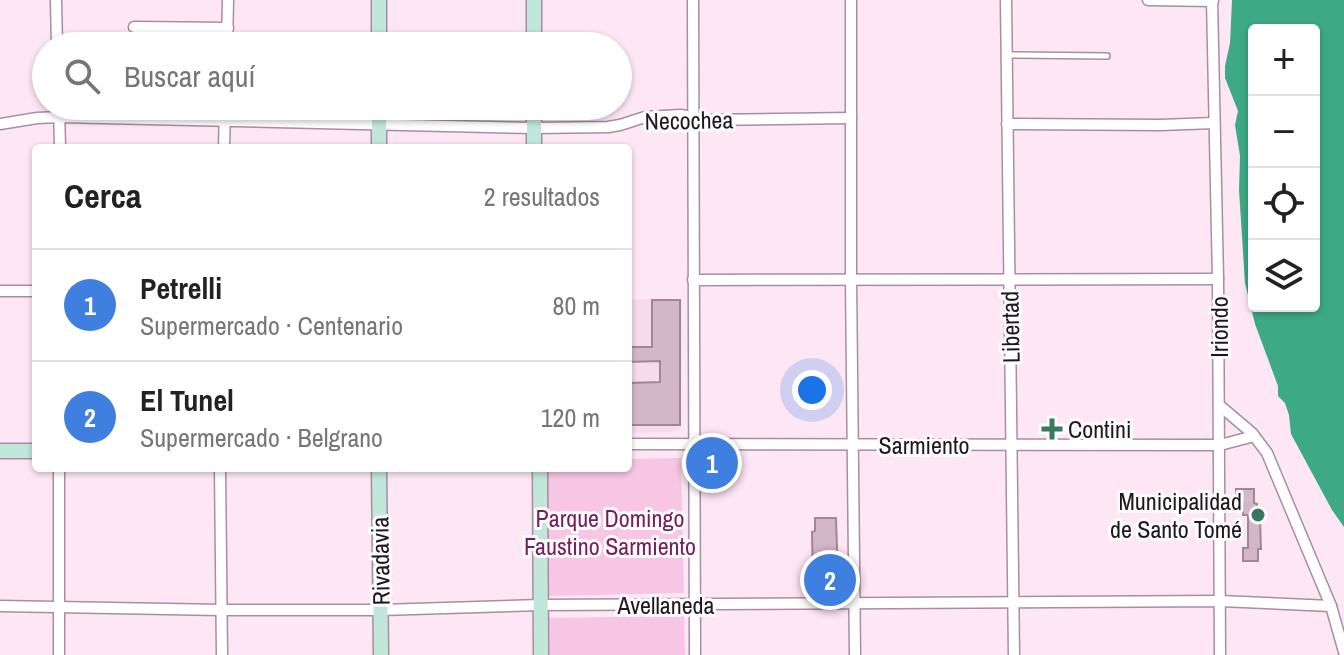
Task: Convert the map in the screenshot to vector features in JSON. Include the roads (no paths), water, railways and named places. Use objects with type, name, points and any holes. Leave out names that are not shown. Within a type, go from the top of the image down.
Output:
[{"type":"main road","points":[[379,0],[379,32]]},
{"type":"main road","points":[[534,0],[534,32]]},
{"type":"main road","points":[[379,120],[379,144]]},
{"type":"main road","points":[[534,120],[534,144]]},
{"type":"main road","points":[[0,451],[32,451]]},
{"type":"main road","name":"Rivadavia","points":[[379,472],[381,655]]},
{"type":"main road","points":[[540,472],[541,655]]},
{"type":"street","points":[[56,0],[57,32]]},
{"type":"street","points":[[228,0],[228,32]]},
{"type":"street","points":[[693,0],[695,655]]},
{"type":"street","points":[[851,0],[855,655]]},
{"type":"street","name":"Libertad","points":[[1006,0],[1014,655]]},
{"type":"street","points":[[1148,0],[1212,0]]},
{"type":"street","name":"Iriondo","points":[[1212,0],[1218,279],[1220,655]]},
{"type":"street","points":[[134,27],[228,28]]},
{"type":"street","name":"Necochea","points":[[208,120],[534,128],[608,127],[645,117],[681,115],[707,120],[851,118]]},
{"type":"street","name":"Necochea","points":[[0,124],[32,119]]},
{"type":"street","points":[[59,120],[60,144]]},
{"type":"street","points":[[224,144],[225,121]]},
{"type":"street","points":[[1007,124],[1214,123]]},
{"type":"street","points":[[693,280],[1218,279]]},
{"type":"street","points":[[0,291],[32,291]]},
{"type":"street","points":[[1219,405],[1254,436],[1267,453],[1331,606],[1344,652]]},
{"type":"street","name":"Sarmiento","points":[[632,444],[1220,445],[1254,436]]},
{"type":"street","points":[[59,472],[59,655]]},
{"type":"street","points":[[220,472],[222,655]]},
{"type":"street","name":"Avellaneda","points":[[0,606],[381,610],[541,605],[1220,601],[1331,606]]},
{"type":"lane","points":[[1007,55],[1107,56]]},
{"type":"place","name":"Contini","points":[[1052,429]]},
{"type":"place","name":"Petrelli","points":[[712,463]]},
{"type":"place","name":"Municipalidad de Santo Tomé","points":[[1258,515]]},
{"type":"place","name":"El Tunel","points":[[830,580]]},
{"type":"park label","name":"Parque Domingo Faustino Sarmiento","points":[[610,532]]}]
